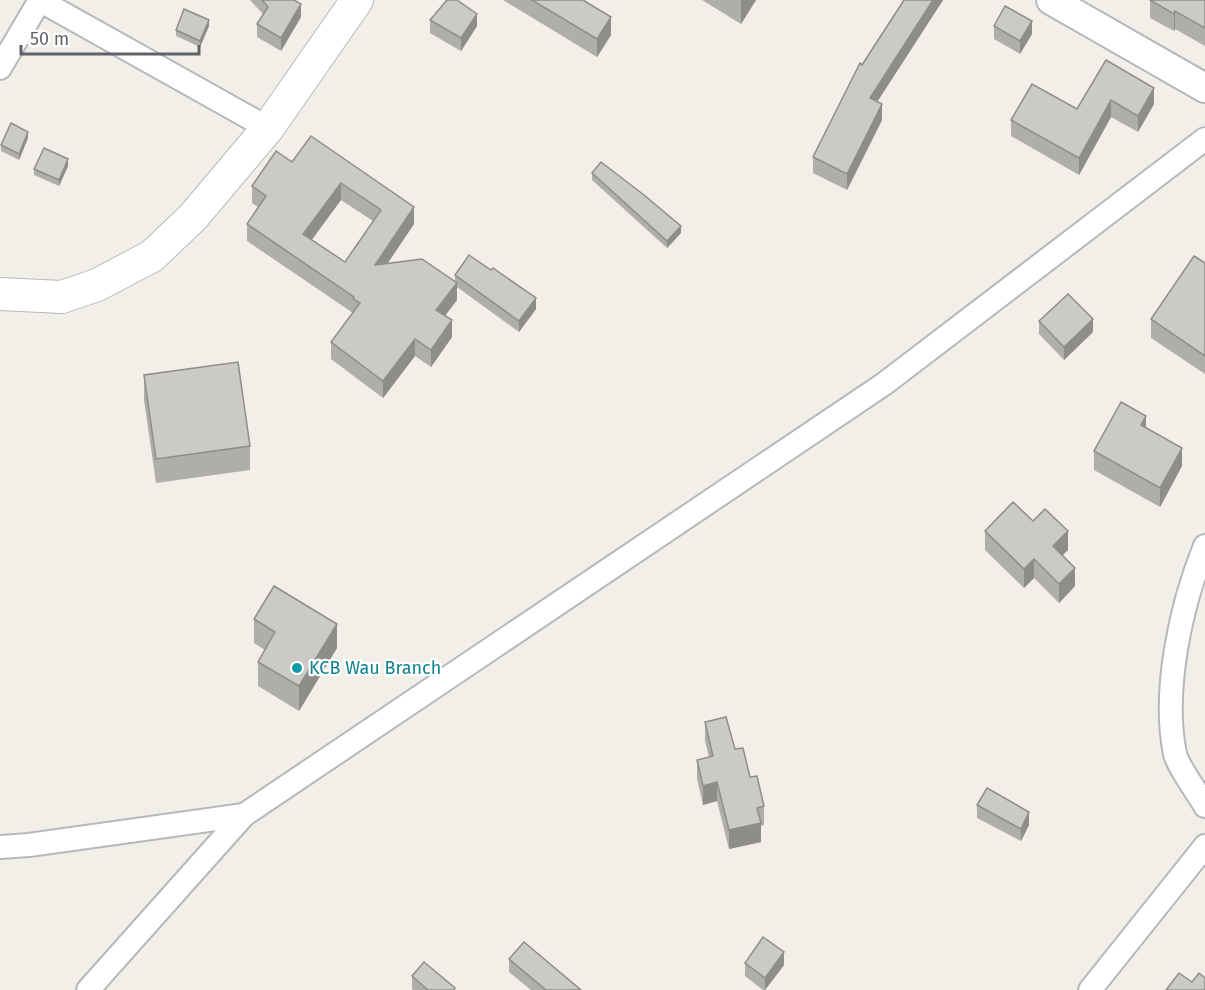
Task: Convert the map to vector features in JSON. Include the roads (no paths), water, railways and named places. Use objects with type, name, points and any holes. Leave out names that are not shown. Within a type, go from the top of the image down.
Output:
[{"type":"main road","points":[[0,294],[62,297],[97,285],[152,256],[193,217],[268,128],[357,0]]},
{"type":"street","points":[[0,68],[39,0],[268,128]]},
{"type":"street","points":[[1051,0],[1205,88]]},
{"type":"street","points":[[88,990],[244,815],[884,384],[1205,140]]},
{"type":"street","points":[[1205,546],[1197,566],[1176,644],[1171,711],[1176,756],[1205,806]]},
{"type":"street","points":[[0,847],[244,815]]},
{"type":"street","points":[[1090,990],[1205,846]]},
{"type":"place","name":"KCB Wau Branch","points":[[297,668]]}]
